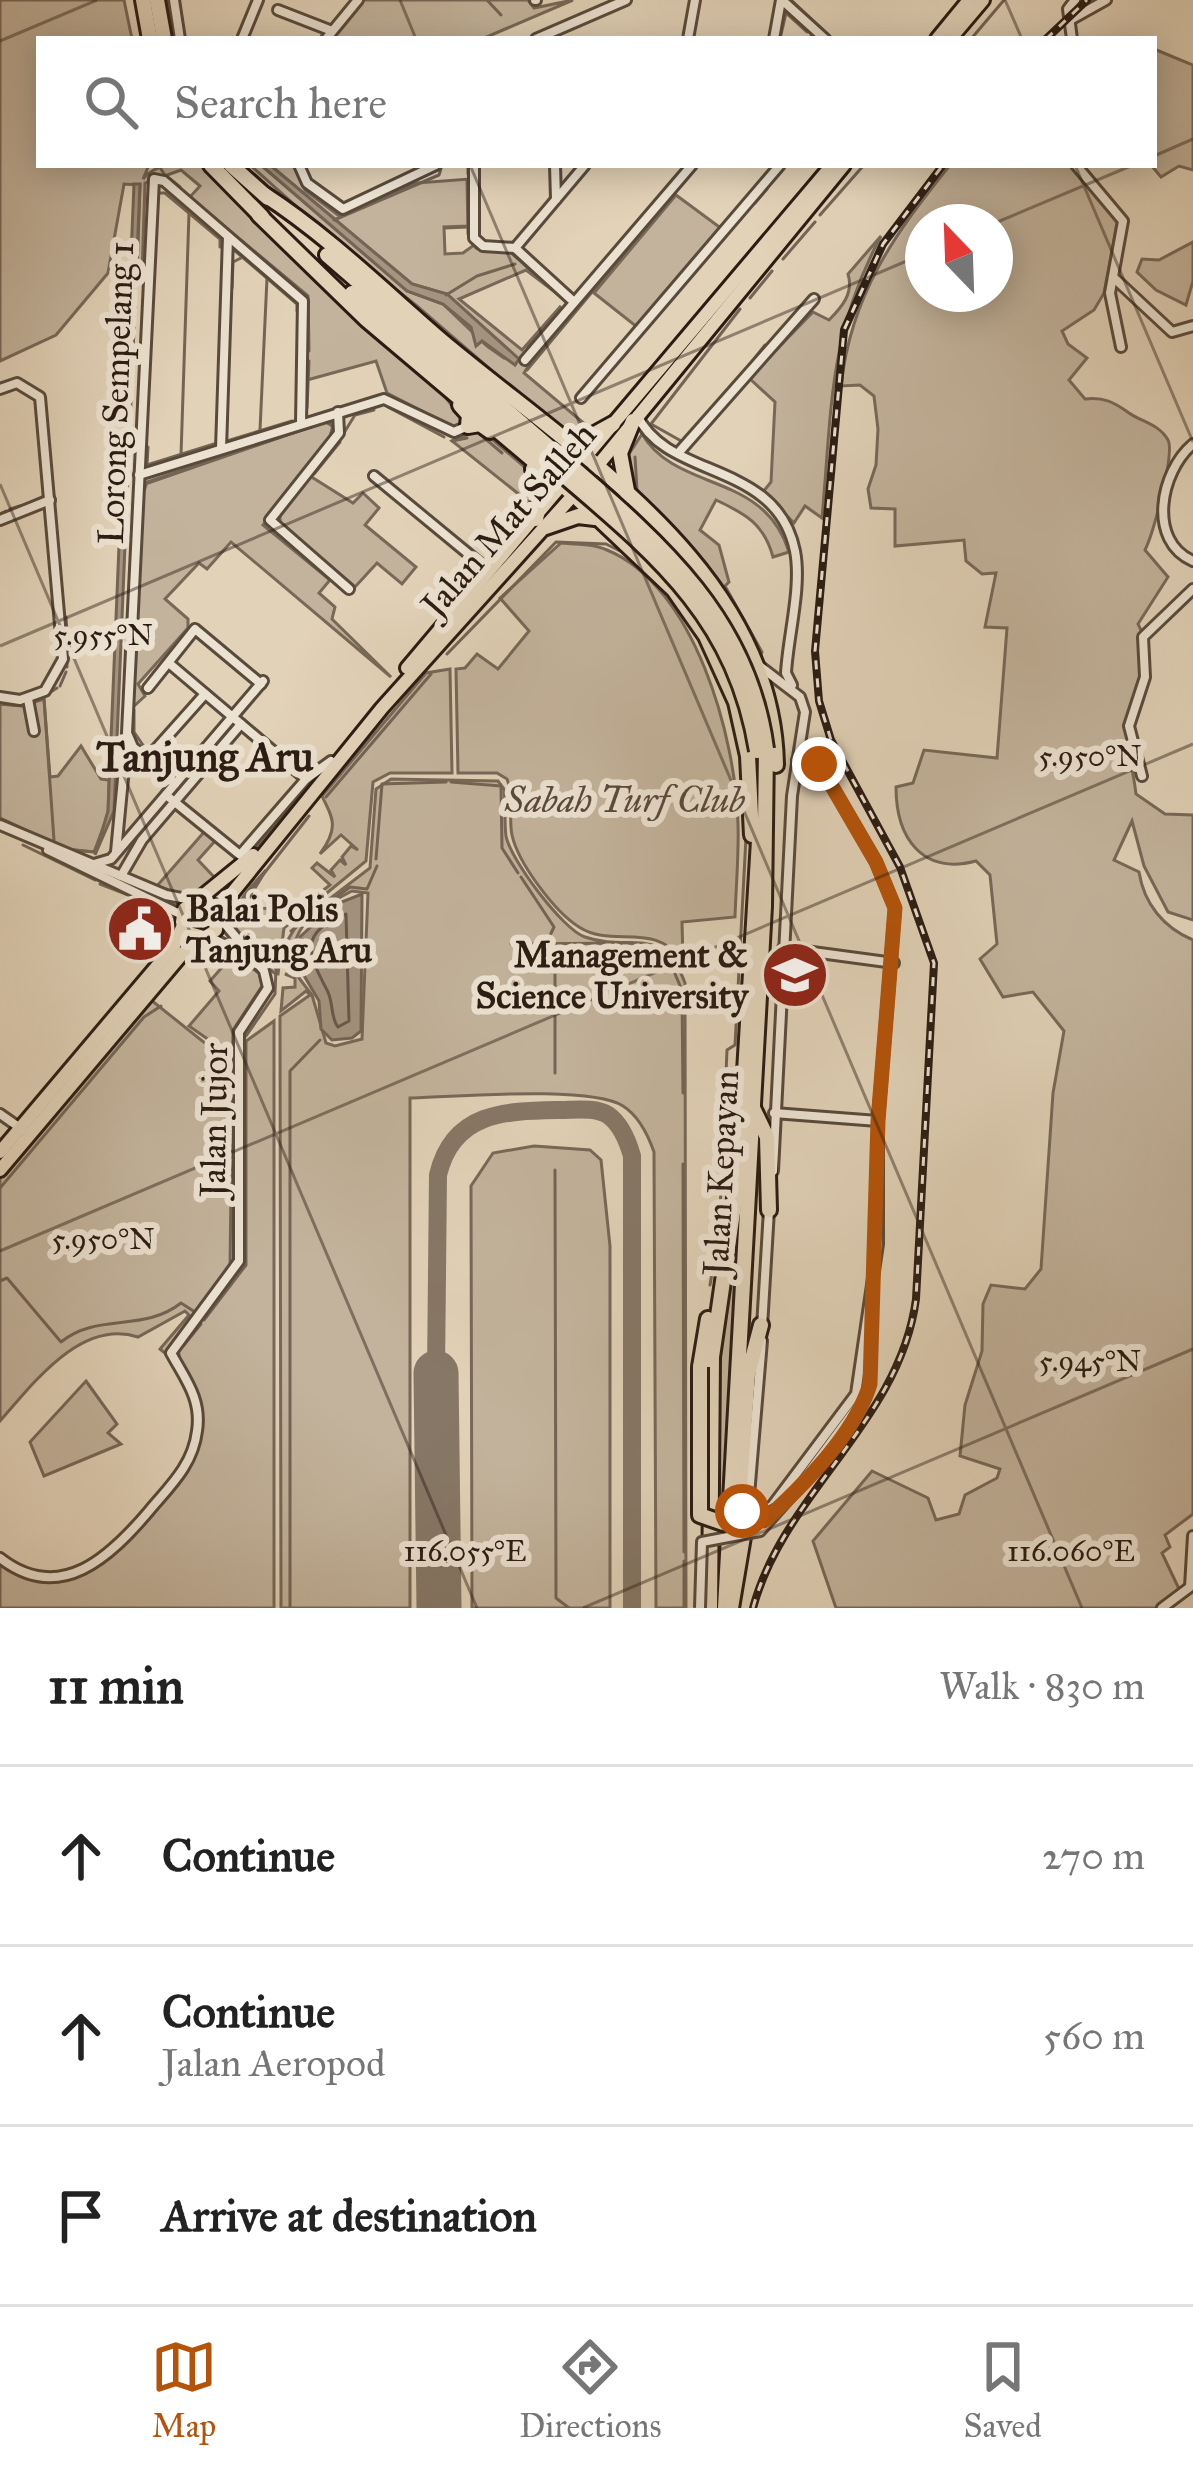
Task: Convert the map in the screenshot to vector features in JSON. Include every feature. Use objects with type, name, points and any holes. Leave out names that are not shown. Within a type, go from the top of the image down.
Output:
[{"type":"highway","points":[[142,0],[149,36]]},
{"type":"highway","points":[[157,0],[163,36]]},
{"type":"highway","points":[[214,168],[456,396],[569,491],[674,590],[713,648],[742,727],[756,848]]},
{"type":"highway","points":[[234,168],[553,430],[697,565],[756,664],[774,724],[776,781],[768,824]]},
{"type":"highway","points":[[265,195],[339,274]]},
{"type":"highway","points":[[259,215],[339,274]]},
{"type":"highway","name":"Jalan Kepayan","points":[[339,274],[678,577],[730,654],[761,750],[768,824],[727,1608]]},
{"type":"highway","points":[[456,396],[469,416],[468,426],[495,429]]},
{"type":"highway","points":[[629,500],[620,467],[635,418]]},
{"type":"highway","points":[[553,430],[579,441],[613,424]]},
{"type":"highway","points":[[516,447],[543,487],[541,524],[587,515],[605,524]]},
{"type":"highway","name":"Jalan Kepayan","points":[[710,1608],[710,1397],[739,1171],[761,750]]},
{"type":"highway","points":[[754,1108],[766,1137],[769,1210]]},
{"type":"highway","points":[[722,1283],[713,1295],[700,1367],[700,1514],[723,1523],[744,1504]]},
{"type":"highway","points":[[727,1608],[732,1553],[742,1546],[748,1374],[761,1325]]},
{"type":"main road","points":[[940,36],[970,0]]},
{"type":"main road","points":[[953,36],[983,0]]},
{"type":"main road","name":"Jalan Mat Salleh","points":[[590,464],[613,424],[829,168]]},
{"type":"main road","name":"Jalan Mat Salleh","points":[[220,916],[232,892],[382,708],[590,464],[635,418],[842,168]]},
{"type":"main road","name":"Jalan Mat Salleh","points":[[196,900],[237,873],[489,572],[541,524]]},
{"type":"main road","points":[[0,1152],[175,946],[182,920],[196,900],[213,903],[220,916],[205,936],[183,953],[0,1170]]},
{"type":"main road","points":[[182,920],[189,933],[205,936]]},
{"type":"street","points":[[174,0],[180,36]]},
{"type":"street","points":[[243,36],[258,0]]},
{"type":"street","points":[[278,10],[329,35],[358,0]]},
{"type":"street","points":[[543,36],[626,0]]},
{"type":"street","points":[[689,36],[695,0]]},
{"type":"street","points":[[775,36],[782,0]]},
{"type":"street","points":[[782,0],[822,36]]},
{"type":"street","points":[[1072,19],[1068,9],[1075,0]]},
{"type":"street","points":[[1070,36],[1072,19],[1106,0]]},
{"type":"street","points":[[300,168],[307,184],[343,209],[430,168]]},
{"type":"street","points":[[474,168],[474,238],[483,246],[515,248],[574,302]]},
{"type":"street","points":[[555,168],[556,199]]},
{"type":"street","points":[[515,248],[582,168]]},
{"type":"street","points":[[525,360],[689,168]]},
{"type":"street","points":[[581,398],[776,168]]},
{"type":"street","points":[[1079,168],[1123,221],[1110,293],[1121,347]]},
{"type":"street","name":"Lorong Sempelang 1","points":[[116,874],[127,735],[151,182],[164,181],[303,301],[301,423]]},
{"type":"street","points":[[220,449],[228,237]]},
{"type":"street","points":[[1113,277],[1172,332],[1193,326]]},
{"type":"street","points":[[680,451],[814,299]]},
{"type":"street","points":[[0,389],[13,384],[40,397],[63,659],[56,680],[28,699],[0,697]]},
{"type":"street","points":[[139,475],[374,402],[395,400],[454,432],[468,426]]},
{"type":"street","points":[[338,412],[339,433],[269,520],[349,590]]},
{"type":"street","points":[[635,418],[651,437],[744,482],[773,506],[787,526],[796,554],[786,657],[788,680],[800,697],[804,720],[795,774],[761,1325]]},
{"type":"street","points":[[1193,443],[1178,459],[1161,523],[1174,551],[1193,561]]},
{"type":"street","points":[[374,476],[489,572]]},
{"type":"street","points":[[0,520],[50,500]]},
{"type":"street","points":[[1142,776],[1129,726],[1145,676],[1143,637],[1193,589]]},
{"type":"street","points":[[94,864],[114,856],[170,798],[237,721],[262,682],[194,629],[148,688]]},
{"type":"street","points":[[774,676],[786,657]]},
{"type":"street","points":[[170,664],[305,779]]},
{"type":"street","points":[[756,664],[800,697]]},
{"type":"street","points":[[147,759],[205,694]]},
{"type":"street","points":[[28,699],[34,731]]},
{"type":"street","points":[[116,874],[175,784],[237,721]]},
{"type":"street","points":[[127,735],[175,784]]},
{"type":"street","points":[[700,1608],[702,1542],[760,1531],[859,1408],[870,1384],[878,1121],[895,908],[887,883],[819,764],[797,760]]},
{"type":"street","points":[[170,798],[240,855],[305,779],[331,761]]},
{"type":"street","points":[[0,825],[134,889]]},
{"type":"street","points":[[134,832],[142,840]]},
{"type":"street","points":[[31,840],[196,900]]},
{"type":"street","points":[[116,874],[182,920]]},
{"type":"street","points":[[220,916],[248,955]]},
{"type":"street","points":[[205,936],[248,955]]},
{"type":"street","points":[[783,948],[894,963]]},
{"type":"street","name":"Jalan Jujor","points":[[0,1558],[33,1576],[58,1577],[90,1568],[116,1550],[180,1474],[193,1450],[198,1417],[190,1382],[172,1348],[239,1261],[239,1044],[243,1022],[268,988],[266,975],[248,955]]},
{"type":"street","points":[[0,1114],[28,1129],[57,1103]]},
{"type":"street","points":[[774,1113],[878,1121]]},
{"type":"street","points":[[744,1504],[762,1514],[772,1506],[850,1404],[859,1385],[865,1322],[872,1312]]},
{"type":"street","points":[[744,1504],[746,1517],[760,1522],[790,1496]]},
{"type":"street","points":[[1162,1608],[1190,1587],[1193,1537]]},
{"type":"green space","points":[[0,0],[124,0],[131,36],[36,36],[36,168],[148,168],[143,179],[160,168],[207,168],[275,240],[443,394],[465,423],[453,427],[387,393],[376,361],[307,380],[306,296],[189,198],[200,186],[181,170],[145,183],[142,274],[137,274],[140,185],[124,184],[108,273],[56,335],[0,361]]},
{"type":"green space","points":[[363,0],[528,0],[534,8],[573,0],[489,36],[334,36]]},
{"type":"green space","points":[[1157,50],[1193,65],[1193,170],[1179,166],[1161,177],[1154,168]]},
{"type":"green space","points":[[242,168],[264,168],[407,291],[443,304],[487,346],[504,358],[518,359],[447,294],[412,284],[274,168],[295,168],[305,190],[338,215],[417,183],[469,179],[469,226],[444,227],[445,254],[463,253],[474,245],[514,252],[568,302],[526,270],[459,299],[522,350],[560,307],[564,311],[523,361],[529,365],[524,373],[593,431],[601,431],[569,437],[417,306]]},
{"type":"green space","points":[[948,168],[1072,168],[1118,218],[1104,293],[1094,310],[1062,331],[1068,344],[1087,358],[1069,380],[1085,399],[1109,401],[1155,427],[1168,440],[1162,494],[1145,550],[1168,577],[1138,624],[1145,667],[1129,722],[1128,744],[1136,794],[1165,814],[1193,815],[1193,920],[1168,912],[1144,866],[1132,821],[1114,860],[1139,872],[1157,914],[1193,940],[1193,1514],[1165,1535],[1170,1547],[1162,1553],[1180,1591],[1155,1608],[836,1608],[813,1541],[872,1471],[928,1498],[936,1520],[959,1514],[965,1495],[997,1478],[1000,1469],[960,1456],[965,1405],[982,1351],[983,1304],[991,1285],[1025,1289],[1041,1269],[1053,1093],[1064,1031],[1033,992],[1003,997],[980,959],[997,944],[990,875],[976,861],[941,863],[916,849],[897,806],[896,787],[913,783],[924,750],[997,758],[1007,628],[985,627],[996,573],[982,574],[966,561],[964,540],[895,546],[895,509],[871,508],[868,489],[876,465],[878,429],[874,396],[860,385],[841,386],[854,322],[878,267],[905,226],[905,312],[1013,312],[1013,204],[921,204]]},
{"type":"green space","points":[[676,195],[722,229],[637,327],[594,293]]},
{"type":"green space","points":[[881,236],[851,306],[835,373],[822,518],[805,506],[794,523],[763,492],[771,482],[775,402],[749,378],[813,312],[829,320],[834,315],[848,293],[848,274]]},
{"type":"green space","points":[[1193,242],[1193,281],[1186,305],[1156,290],[1137,272],[1142,259],[1159,260]]},
{"type":"green space","points":[[328,421],[334,429],[330,441],[263,525],[330,580],[319,593],[335,607],[332,619],[391,677],[231,542],[207,569],[199,563],[165,599],[188,619],[188,628],[138,684],[145,696],[132,708],[142,497],[147,482]]},
{"type":"green space","points":[[480,429],[534,475],[535,507],[452,441]]},
{"type":"green space","points":[[642,434],[676,466],[741,495],[777,526],[789,552],[773,557],[765,536],[752,521],[716,500],[700,530],[719,545],[729,582],[725,586],[762,652],[759,659],[703,562],[627,486],[627,457]]},
{"type":"green space","points":[[310,476],[353,503],[363,493],[379,508],[365,525],[416,567],[402,584],[377,563],[355,587],[280,523],[280,516]]},
{"type":"green space","name":"Sabah Turf Club","points":[[561,543],[607,550],[638,569],[664,596],[687,630],[719,709],[735,789],[735,917],[682,922],[683,961],[659,941],[592,933],[569,920],[539,886],[516,846],[507,779],[497,773],[458,773],[456,669],[465,668],[477,654],[498,669],[529,631],[500,598]]},
{"type":"green space","points":[[450,669],[452,773],[390,773],[373,782],[366,861],[284,928],[278,974],[274,973],[234,924],[240,902],[266,870],[243,908],[299,909],[330,885],[312,868],[317,863],[335,877],[331,870],[340,860],[346,865],[342,857],[351,846],[358,850],[341,835],[320,854],[332,828],[322,796],[426,673]]},
{"type":"green space","points":[[44,699],[50,777],[58,776],[81,746],[101,779],[109,780],[108,815],[94,852],[67,849],[0,818],[0,704],[22,706]]},
{"type":"green space","points":[[316,776],[241,867],[192,895],[156,887],[205,831],[215,841],[198,860],[216,879],[238,864]]},
{"type":"green space","points":[[391,779],[498,781],[504,789],[510,847],[551,908],[585,937],[644,943],[666,952],[685,983],[686,1608],[656,1608],[654,1152],[642,1126],[623,1106],[582,1096],[521,1094],[410,1098],[410,1608],[281,1608],[280,1016],[310,995],[306,991],[281,1011],[283,988],[295,987],[295,978],[285,974],[296,974],[312,995],[326,1043],[335,1046],[362,1039],[368,893],[352,891],[312,916],[299,933],[293,956],[286,943],[298,923],[370,868],[376,789]]},
{"type":"green space","points":[[232,956],[261,974],[264,991],[240,1023],[236,1044],[222,1049],[189,1026],[219,991],[210,981]]},
{"type":"green space","points":[[151,1000],[216,1052],[236,1049],[237,1260],[166,1354],[160,1349],[189,1315],[185,1311],[138,1337],[117,1334],[78,1345],[43,1373],[0,1421],[0,1177]]},
{"type":"green space","points":[[274,1021],[274,1608],[0,1608],[0,1562],[48,1580],[69,1579],[88,1571],[140,1526],[194,1456],[200,1407],[178,1348],[243,1262],[242,1044]]},
{"type":"green space","points":[[534,1146],[590,1150],[601,1160],[610,1246],[610,1608],[472,1608],[471,1186],[493,1153]]},
{"type":"green space","points":[[746,1160],[720,1608],[717,1608],[718,1359]]},
{"type":"green space","points":[[86,1381],[117,1424],[108,1433],[121,1444],[44,1476],[30,1442]]},
{"type":"water","points":[[264,168],[274,168],[412,284],[447,294],[519,359],[515,365],[482,341],[476,346],[471,327],[443,304],[407,291]]},
{"type":"water","points":[[134,184],[140,184],[114,811],[95,855],[108,811]]},
{"type":"water","points":[[362,894],[361,1031],[352,1038],[332,1040],[321,1029],[319,1001],[299,967],[300,937],[334,905]]},
{"type":"waterway","points":[[167,0],[173,36]]},
{"type":"waterway","points":[[487,0],[501,15]]},
{"type":"waterway","points":[[791,0],[830,36]]},
{"type":"waterway","points":[[974,36],[1004,0]]},
{"type":"waterway","points":[[781,36],[786,13],[807,32]]},
{"type":"waterway","points":[[160,168],[165,175]]},
{"type":"waterway","points":[[253,168],[315,223]]},
{"type":"waterway","points":[[334,220],[439,175],[441,168]]},
{"type":"waterway","points":[[468,168],[468,174]]},
{"type":"waterway","points":[[527,370],[695,168]]},
{"type":"waterway","points":[[820,215],[861,168]]},
{"type":"waterway","points":[[170,179],[180,187]]},
{"type":"waterway","points":[[467,180],[468,234],[476,248],[488,250]]},
{"type":"waterway","points":[[755,203],[767,189]]},
{"type":"waterway","points":[[158,193],[165,193],[220,239],[220,247]]},
{"type":"waterway","points":[[187,195],[308,296],[309,351]]},
{"type":"waterway","points":[[181,455],[189,213]]},
{"type":"waterway","points":[[783,259],[815,222]]},
{"type":"waterway","points":[[445,228],[468,227]]},
{"type":"waterway","points":[[274,241],[357,320]]},
{"type":"waterway","points":[[234,250],[297,304],[297,311]]},
{"type":"waterway","points":[[509,251],[566,302]]},
{"type":"waterway","points":[[232,288],[233,262],[241,258]]},
{"type":"waterway","points":[[446,295],[477,276],[515,264]]},
{"type":"waterway","points":[[750,298],[772,271]]},
{"type":"waterway","points":[[260,430],[267,278]]},
{"type":"waterway","points":[[396,291],[526,400]]},
{"type":"waterway","points":[[683,442],[651,424],[740,309]]},
{"type":"waterway","points":[[528,347],[560,310]]},
{"type":"waterway","points":[[373,333],[434,387]]},
{"type":"waterway","points":[[747,368],[765,345]]},
{"type":"waterway","points":[[307,408],[309,361]]},
{"type":"waterway","points":[[733,384],[742,374]]},
{"type":"waterway","points":[[36,400],[42,470]]},
{"type":"waterway","points":[[388,407],[444,437]]},
{"type":"waterway","points":[[342,436],[355,415],[374,410]]},
{"type":"waterway","points":[[227,441],[292,421]]},
{"type":"waterway","points":[[148,483],[325,422],[333,426],[329,440]]},
{"type":"waterway","points":[[470,434],[474,429],[502,453]]},
{"type":"waterway","points":[[452,441],[467,438]]},
{"type":"waterway","points":[[314,474],[340,442]]},
{"type":"waterway","points":[[148,447],[147,465],[214,444]]},
{"type":"waterway","points":[[635,457],[637,490]]},
{"type":"waterway","points":[[24,505],[44,496],[43,477]]},
{"type":"waterway","points":[[10,509],[20,506]]},
{"type":"waterway","points":[[0,514],[6,511]]},
{"type":"waterway","points":[[447,654],[556,542],[606,544],[624,553]]},
{"type":"waterway","points":[[460,596],[482,570]]},
{"type":"waterway","points":[[444,615],[455,601]]},
{"type":"waterway","points":[[66,617],[67,632]]},
{"type":"waterway","points":[[67,637],[67,667]]},
{"type":"waterway","points":[[60,686],[66,672]]},
{"type":"waterway","points":[[326,797],[431,674]]},
{"type":"waterway","points":[[33,703],[57,688]]},
{"type":"waterway","points":[[725,695],[732,714]]},
{"type":"waterway","points":[[44,699],[54,840]]},
{"type":"waterway","points":[[0,704],[26,706]]},
{"type":"waterway","points":[[134,710],[134,732],[145,748]]},
{"type":"waterway","points":[[129,754],[145,767]]},
{"type":"waterway","points":[[376,859],[382,784],[446,782]]},
{"type":"waterway","points":[[451,782],[501,786],[502,848],[518,873]]},
{"type":"waterway","points":[[246,1036],[275,994],[276,968],[235,930],[233,913],[309,816]]},
{"type":"waterway","points":[[0,818],[61,847]]},
{"type":"waterway","points":[[710,1285],[719,1234],[727,1050],[735,1045],[746,837]]},
{"type":"waterway","points":[[23,845],[95,880]]},
{"type":"waterway","points":[[70,850],[95,852]]},
{"type":"waterway","points":[[291,931],[350,887],[367,889],[377,866]]},
{"type":"waterway","points":[[521,877],[554,927],[546,944],[555,950],[555,1073]]},
{"type":"waterway","points":[[100,884],[131,896]]},
{"type":"waterway","points":[[141,900],[161,909]]},
{"type":"waterway","points":[[511,944],[632,943],[668,958],[682,990],[683,1093]]},
{"type":"waterway","points":[[180,967],[194,952]]},
{"type":"waterway","points":[[230,1268],[233,1030],[264,983]]},
{"type":"waterway","points":[[0,1188],[144,1017],[161,1006]]},
{"type":"waterway","points":[[290,1608],[290,1071],[320,1040]]},
{"type":"waterway","points":[[204,1320],[246,1265],[246,1041]]},
{"type":"waterway","points":[[683,1164],[684,1552]]},
{"type":"waterway","points":[[555,1170],[556,1598],[569,1608]]},
{"type":"waterway","points":[[0,1281],[7,1278],[61,1342],[90,1327],[151,1318],[181,1303],[195,1312],[213,1289]]},
{"type":"waterway","points":[[184,1345],[201,1324]]},
{"type":"waterway","points":[[684,1561],[684,1608]]},
{"type":"taxiway","points":[[436,1373],[438,1175],[445,1154],[469,1127],[502,1114],[585,1110],[608,1115],[620,1128],[632,1156],[632,1608]]},
{"type":"runway","points":[[436,1373],[439,1608]]},
{"type":"railway","points":[[1049,36],[1087,0]]},
{"type":"railway","points":[[753,1608],[789,1528],[888,1383],[906,1343],[916,1299],[934,963],[900,867],[831,740],[819,701],[815,651],[844,330],[883,244],[941,168]]},
{"type":"place","name":"Balai Polis Tanjung Aru","points":[[140,929]]},
{"type":"place","name":"Management & Science University","points":[[795,975]]},
{"type":"district","name":"Tanjung Aru","points":[[205,756]]},
{"type":"route","points":[[742,1511],[750,1520],[764,1521],[790,1496],[859,1408],[870,1384],[880,1186],[878,1121],[890,1028],[895,908],[876,862],[819,764]]}]
